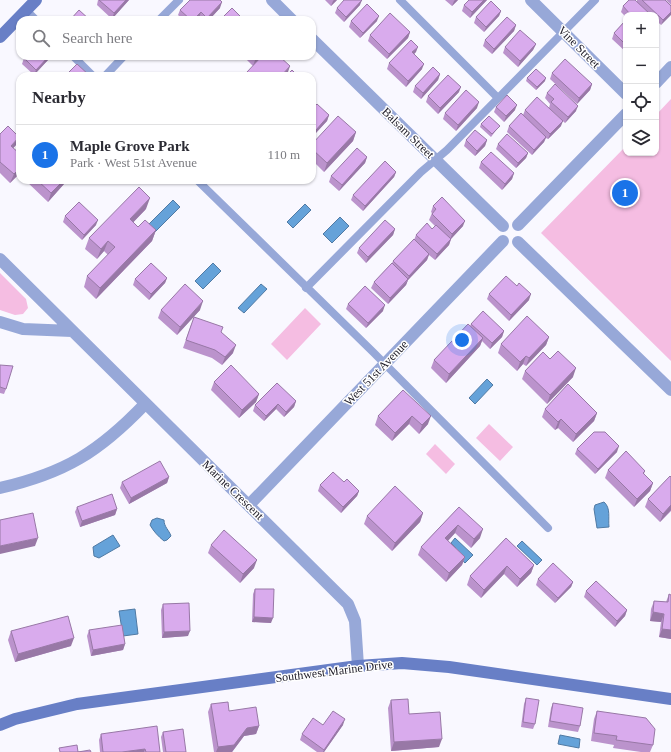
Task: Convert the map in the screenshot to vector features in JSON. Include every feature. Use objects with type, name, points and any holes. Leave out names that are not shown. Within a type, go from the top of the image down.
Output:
[{"type":"main road","points":[[20,16],[36,0]]},
{"type":"main road","points":[[0,37],[16,20]]},
{"type":"main road","name":"Southwest Marine Drive","points":[[0,725],[15,719],[77,704],[358,666],[402,663],[449,667],[671,699]]},
{"type":"street","points":[[272,0],[288,16]]},
{"type":"street","name":"Vine Street","points":[[531,0],[623,91]]},
{"type":"street","name":"Balsam Street","points":[[316,44],[503,226]]},
{"type":"street","points":[[659,79],[671,67]]},
{"type":"street","points":[[518,225],[623,117]]},
{"type":"street","points":[[510,222],[518,225],[522,234],[518,242],[510,245],[503,241],[500,234],[503,226],[510,222]]},
{"type":"street","name":"West 51st Avenue","points":[[249,505],[503,241]]},
{"type":"street","points":[[518,242],[671,390]]},
{"type":"street","name":"Marine Crescent","points":[[0,258],[145,404],[348,604],[355,621],[358,666]]},
{"type":"street","points":[[0,322],[23,329],[72,331]]},
{"type":"street","points":[[0,488],[39,477],[83,457],[104,443],[145,404]]},
{"type":"lane","points":[[163,16],[179,0]]},
{"type":"lane","points":[[400,0],[497,97]]},
{"type":"lane","points":[[306,288],[595,0]]},
{"type":"lane","points":[[26,10],[32,16]]},
{"type":"lane","points":[[77,60],[89,72]]},
{"type":"lane","points":[[109,72],[120,60]]},
{"type":"lane","points":[[202,184],[306,288],[385,364],[548,528]]},
{"type":"shaded area","points":[[671,99],[671,361],[541,233],[623,149],[623,156],[659,156],[659,112]]},
{"type":"shaded area","points":[[0,273],[26,299],[28,308],[23,314],[15,315],[0,310]]},
{"type":"shaded area","points":[[305,308],[321,324],[287,360],[271,344]]},
{"type":"shaded area","points":[[489,424],[513,447],[500,461],[476,438]]},
{"type":"shaded area","points":[[435,444],[455,464],[446,474],[426,454]]},
{"type":"water","points":[[173,200],[180,207],[154,233],[147,226]]},
{"type":"water","points":[[305,204],[311,210],[293,228],[287,222]]},
{"type":"water","points":[[340,217],[349,226],[332,243],[323,234]]},
{"type":"water","points":[[213,263],[221,271],[203,289],[195,281]]},
{"type":"water","points":[[261,284],[267,289],[244,313],[238,308]]},
{"type":"water","points":[[487,379],[493,385],[475,404],[469,398]]},
{"type":"water","points":[[604,502],[608,507],[609,527],[597,528],[594,509],[595,505]]},
{"type":"water","points":[[157,518],[164,520],[171,536],[167,540],[164,541],[150,525],[152,520]]},
{"type":"water","points":[[113,535],[120,546],[99,558],[94,556],[93,547]]},
{"type":"water","points":[[455,538],[473,555],[465,563],[453,552],[456,548],[451,543]]},
{"type":"water","points":[[522,541],[542,560],[537,565],[517,546]]},
{"type":"water","points":[[135,609],[138,634],[123,636],[119,611]]},
{"type":"water","points":[[560,735],[580,739],[579,748],[558,744]]},
{"type":"building","points":[[99,0],[126,0],[114,13]]},
{"type":"building","points":[[190,0],[220,0],[222,2],[209,16],[205,16],[201,12],[197,16],[187,16],[180,10]]},
{"type":"building","points":[[344,0],[362,0],[346,17],[337,8]]},
{"type":"building","points":[[469,0],[484,0],[472,12],[464,5]]},
{"type":"building","points":[[629,0],[635,0],[648,12],[628,12],[623,6]]},
{"type":"building","points":[[642,0],[665,0],[671,6],[671,12],[663,20],[659,16],[659,12],[655,12]]},
{"type":"building","points":[[491,1],[501,11],[486,27],[476,17]]},
{"type":"building","points":[[367,4],[379,16],[363,33],[351,21]]},
{"type":"building","points":[[232,8],[240,16],[224,16]]},
{"type":"building","points":[[79,10],[86,16],[74,16]]},
{"type":"building","points":[[390,13],[410,32],[389,54],[370,35]]},
{"type":"building","points":[[507,17],[516,25],[494,49],[485,40]]},
{"type":"building","points":[[623,23],[623,42],[614,33]]},
{"type":"building","points":[[520,30],[536,44],[520,61],[505,47]]},
{"type":"building","points":[[411,40],[418,47],[412,52],[424,64],[408,81],[389,63]]},
{"type":"building","points":[[565,59],[592,84],[579,98],[552,73]]},
{"type":"building","points":[[26,60],[45,60],[36,70]]},
{"type":"building","points":[[258,60],[283,60],[290,66],[285,72],[247,72]]},
{"type":"building","points":[[77,64],[86,72],[69,72]]},
{"type":"building","points":[[433,67],[440,74],[423,93],[415,86]]},
{"type":"building","points":[[536,69],[546,78],[537,87],[527,78]]},
{"type":"building","points":[[448,75],[461,87],[440,108],[428,96]]},
{"type":"building","points":[[555,84],[578,106],[568,117],[551,102],[554,99],[547,93]]},
{"type":"building","points":[[466,90],[479,102],[458,125],[445,113]]},
{"type":"building","points":[[507,95],[517,105],[506,116],[496,107]]},
{"type":"building","points":[[537,97],[563,121],[550,134],[525,110]]},
{"type":"building","points":[[317,104],[329,115],[316,130]]},
{"type":"building","points":[[521,113],[546,137],[534,150],[509,126]]},
{"type":"building","points":[[338,116],[356,132],[327,163],[316,153],[316,140]]},
{"type":"building","points":[[489,116],[500,126],[492,134],[481,124]]},
{"type":"building","points":[[8,126],[16,134],[16,140],[11,146],[16,150],[16,172],[14,174],[0,162],[0,134]]},
{"type":"building","points":[[475,130],[487,140],[477,151],[466,140]]},
{"type":"building","points":[[507,134],[528,153],[518,163],[498,144]]},
{"type":"building","points":[[357,148],[367,157],[342,185],[331,176]]},
{"type":"building","points":[[491,152],[514,173],[505,184],[481,162]]},
{"type":"building","points":[[385,161],[396,172],[365,206],[353,195]]},
{"type":"building","points":[[41,184],[60,184],[51,193]]},
{"type":"building","points":[[139,187],[150,198],[130,219],[138,227],[145,220],[156,230],[100,288],[87,276],[115,247],[108,241],[101,249],[89,238]]},
{"type":"building","points":[[442,197],[465,221],[452,234],[432,214],[436,209],[433,206]]},
{"type":"building","points":[[79,202],[98,220],[84,235],[65,216]]},
{"type":"building","points":[[385,220],[395,229],[368,257],[359,248]]},
{"type":"building","points":[[427,223],[432,229],[436,225],[451,239],[437,254],[416,235]]},
{"type":"building","points":[[414,239],[429,254],[409,276],[393,261]]},
{"type":"building","points":[[151,263],[167,278],[151,294],[135,279]]},
{"type":"building","points":[[392,263],[408,279],[390,298],[374,282]]},
{"type":"building","points":[[506,276],[517,286],[519,283],[531,294],[511,315],[489,294]]},
{"type":"building","points":[[185,284],[203,301],[180,327],[161,310]]},
{"type":"building","points":[[365,286],[385,305],[368,323],[348,304]]},
{"type":"building","points":[[483,311],[504,331],[492,343],[471,324]]},
{"type":"building","points":[[527,316],[549,337],[529,358],[526,356],[520,362],[501,344]]},
{"type":"building","points":[[194,317],[223,327],[221,332],[236,345],[225,357],[215,350],[186,340]]},
{"type":"building","points":[[468,324],[483,338],[449,374],[434,360]]},
{"type":"building","points":[[558,351],[576,368],[550,395],[525,371],[543,352],[550,359]]},
{"type":"building","points":[[0,365],[13,366],[6,389],[0,387]]},
{"type":"building","points":[[231,365],[259,394],[242,410],[214,382]]},
{"type":"building","points":[[277,383],[296,401],[286,412],[278,404],[266,416],[255,405]]},
{"type":"building","points":[[568,384],[597,413],[576,434],[561,419],[558,422],[545,409]]},
{"type":"building","points":[[403,390],[431,416],[422,425],[412,416],[395,433],[378,416]]},
{"type":"building","points":[[594,432],[605,432],[619,446],[598,469],[577,449]]},
{"type":"building","points":[[626,451],[645,471],[643,473],[653,483],[637,499],[608,470]]},
{"type":"building","points":[[160,461],[169,477],[131,498],[122,482]]},
{"type":"building","points":[[333,472],[344,482],[347,479],[359,491],[343,507],[320,485]]},
{"type":"building","points":[[670,476],[671,505],[663,514],[648,499]]},
{"type":"building","points":[[395,486],[423,513],[395,543],[367,516]]},
{"type":"building","points":[[112,494],[117,509],[82,521],[77,507]]},
{"type":"building","points":[[459,507],[483,529],[474,539],[458,525],[445,538],[465,557],[449,573],[421,547]]},
{"type":"building","points":[[33,513],[38,538],[0,546],[0,520]]},
{"type":"building","points":[[224,530],[257,560],[243,574],[211,545]]},
{"type":"building","points":[[506,538],[534,565],[520,579],[507,566],[484,590],[470,576]]},
{"type":"building","points":[[553,563],[573,582],[558,598],[538,579]]},
{"type":"building","points":[[596,581],[627,610],[617,621],[586,591]]},
{"type":"building","points":[[255,589],[274,589],[273,618],[254,617]]},
{"type":"building","points":[[669,594],[671,595],[671,630],[662,629],[664,614],[653,612],[654,601],[668,602]]},
{"type":"building","points":[[189,603],[190,631],[164,632],[163,604]]},
{"type":"building","points":[[68,616],[74,638],[18,654],[11,631]]},
{"type":"building","points":[[122,625],[125,644],[93,650],[89,630]]},
{"type":"building","points":[[526,698],[539,700],[535,724],[523,722]]},
{"type":"building","points":[[408,699],[409,714],[440,712],[442,739],[394,742],[391,700]]},
{"type":"building","points":[[228,702],[229,711],[256,707],[259,726],[247,728],[234,745],[218,747],[211,704]]},
{"type":"building","points":[[553,703],[583,708],[580,726],[550,721]]},
{"type":"building","points":[[333,711],[345,719],[324,750],[302,734],[313,718],[323,725]]},
{"type":"building","points":[[597,711],[646,718],[655,729],[653,745],[616,740],[617,736],[594,733]]},
{"type":"building","points":[[157,726],[160,752],[146,752],[145,749],[122,752],[103,752],[101,734]]},
{"type":"building","points":[[183,729],[186,752],[166,752],[163,732]]},
{"type":"building","points":[[77,745],[78,752],[60,752],[59,748]]},
{"type":"building","points":[[90,750],[91,752],[78,752]]},
{"type":"place","name":"Maple Grove Park","points":[[625,193]]}]
